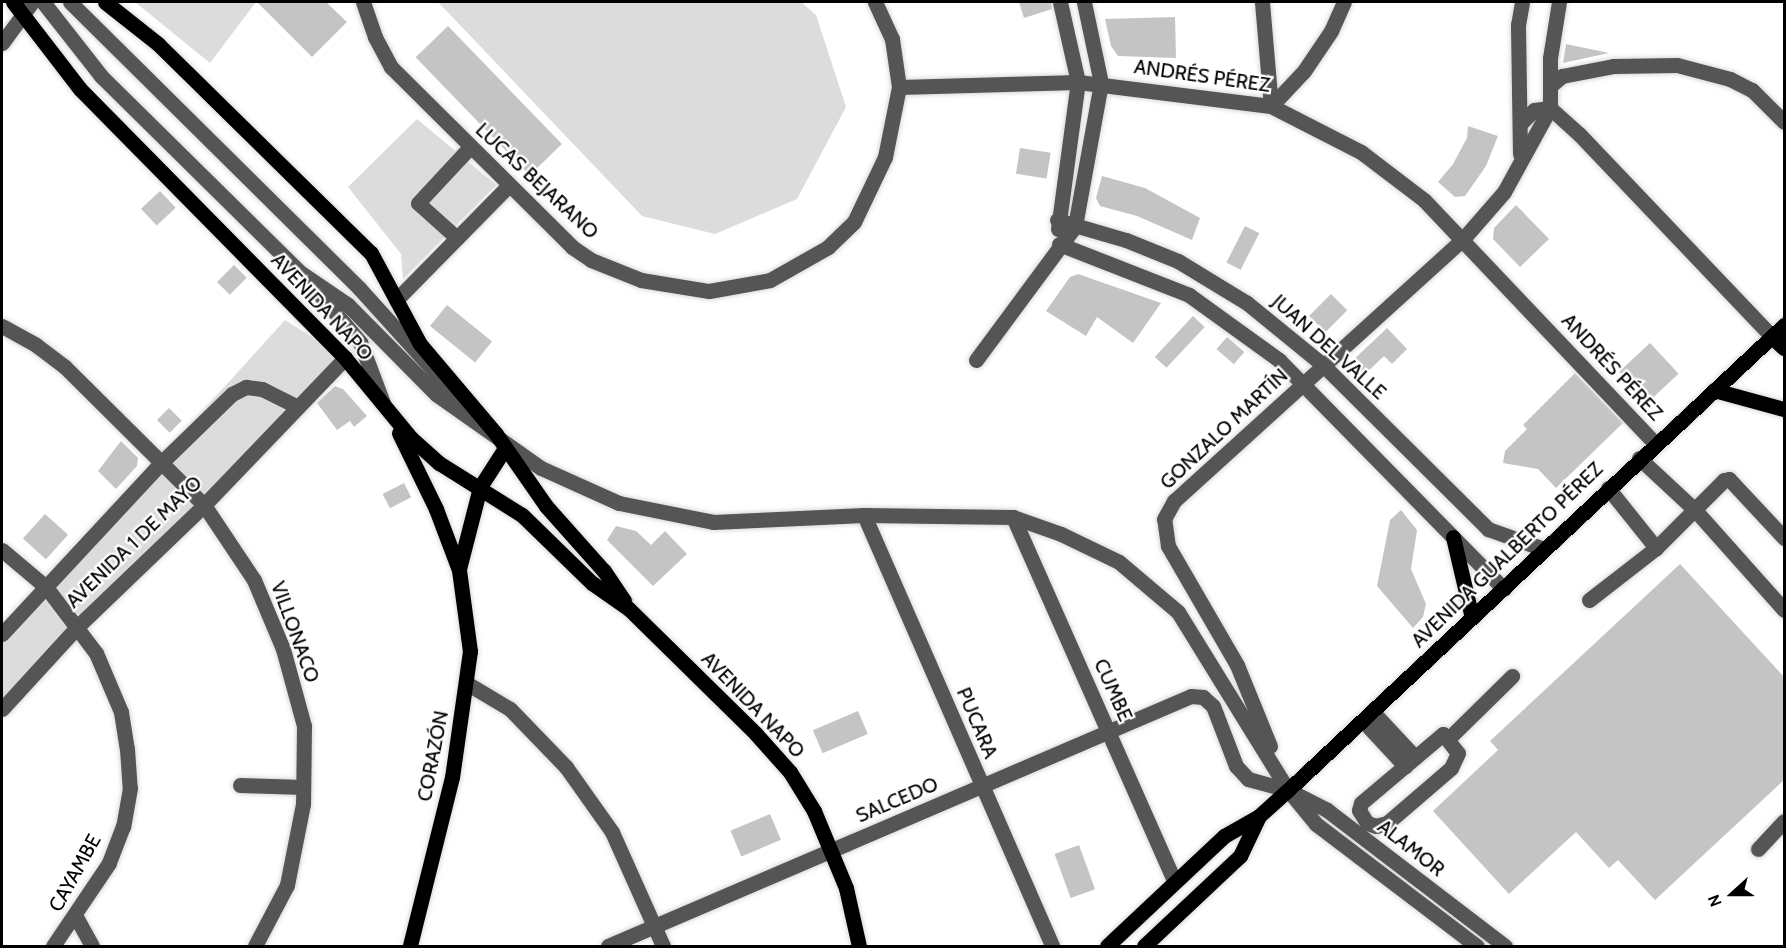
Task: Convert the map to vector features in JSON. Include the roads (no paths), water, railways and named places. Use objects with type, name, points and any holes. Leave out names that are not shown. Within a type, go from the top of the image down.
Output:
[{"type":"main road","name":"AVENIDA NAPO","points":[[105,2],[174,60],[371,253],[420,344],[496,434],[546,506],[604,571],[629,609]]},
{"type":"main road","name":"AVENIDA NAPO","points":[[23,5],[80,89],[345,358],[386,412],[439,463],[522,515],[592,583],[629,609],[790,772],[833,851],[846,888],[859,946]]},
{"type":"main road","name":"AVENIDA GUALBERTO PÉREZ","points":[[1107,946],[1224,836],[1259,816],[1288,790],[1504,589],[1655,443],[1785,325]]},
{"type":"main road","points":[[1772,337],[1785,348]]},
{"type":"main road","points":[[1714,390],[1785,409]]},
{"type":"main road","name":"CORAZÓN","points":[[386,412],[425,483],[459,570],[468,622],[468,684],[452,777],[410,946]]},
{"type":"main road","name":"CORAZÓN","points":[[459,570],[480,487],[505,447]]},
{"type":"main road","points":[[1454,537],[1472,618]]},
{"type":"main road","name":"AVENIDA GUALBERTO PÉREZ","points":[[1144,946],[1240,856],[1259,816]]},
{"type":"street","points":[[43,2],[101,76],[301,273],[360,342],[386,412]]},
{"type":"street","points":[[70,2],[359,288],[444,385],[496,434]]},
{"type":"street","name":"LUCAS BEJARANO","points":[[363,2],[375,37],[391,67],[509,185],[591,260],[641,280],[709,291],[770,280],[828,247],[854,222],[885,157],[899,87],[892,39],[875,2]]},
{"type":"street","points":[[1059,244],[1057,220],[1078,82],[1060,2]]},
{"type":"street","points":[[975,360],[1020,304],[1059,244],[1076,225],[1101,83],[1084,2]]},
{"type":"street","points":[[1262,2],[1271,106]]},
{"type":"street","points":[[1271,106],[1304,71],[1331,31],[1344,2]]},
{"type":"street","name":"GONZALO MARTÍN","points":[[1520,156],[1522,122],[1518,25],[1522,2]]},
{"type":"street","points":[[1559,2],[1550,58],[1550,108],[1579,134],[1772,337]]},
{"type":"street","points":[[2,43],[23,5]]},
{"type":"street","points":[[1550,86],[1562,76],[1580,71],[1614,66],[1677,65],[1730,78],[1752,90],[1785,122]]},
{"type":"street","name":"ANDRÉS PÉREZ","points":[[899,87],[1101,83],[1271,106],[1360,152],[1424,200],[1655,443]]},
{"type":"street","points":[[1522,122],[1534,110],[1550,108]]},
{"type":"street","name":"GONZALO MARTÍN","points":[[1288,790],[1237,665],[1168,546],[1164,519],[1174,501],[1463,239],[1504,192],[1520,156],[1550,108]]},
{"type":"street","points":[[457,238],[418,203],[470,147]]},
{"type":"street","points":[[396,300],[509,185]]},
{"type":"street","name":"JUAN DEL VALLE","points":[[1057,220],[1126,240],[1206,276],[1247,303],[1323,365],[1488,529],[1544,549]]},
{"type":"street","points":[[1059,244],[1189,295],[1305,384],[1504,589]]},
{"type":"street","points":[[301,273],[348,305],[436,394],[496,434],[541,468],[619,503],[712,522],[864,515],[1013,517],[1061,534],[1119,562],[1178,612],[1288,790]]},
{"type":"street","name":"VILLONACO","points":[[2,326],[36,345],[65,367],[163,461],[204,505],[254,580],[283,649],[304,726],[303,787],[287,885],[255,946]]},
{"type":"street","name":"AVENIDA 1 DE MAYO","points":[[2,709],[78,627],[204,505],[345,358]]},
{"type":"street","name":"AVENIDA 1 DE MAYO","points":[[2,634],[163,461],[232,394],[246,387],[262,389],[298,407]]},
{"type":"street","points":[[1639,458],[1695,510],[1785,610]]},
{"type":"street","points":[[1589,600],[1656,548],[1695,510],[1719,482],[1729,479],[1785,538]]},
{"type":"street","points":[[1608,488],[1656,548]]},
{"type":"street","name":"PUCARA","points":[[864,515],[1052,946]]},
{"type":"street","name":"CUMBE","points":[[1013,517],[1174,881]]},
{"type":"street","name":"CAYAMBE","points":[[2,550],[46,587],[78,627],[96,653],[121,712],[130,788],[123,826],[110,863],[76,917],[53,946]]},
{"type":"street","points":[[1448,739],[1512,676]]},
{"type":"street","points":[[468,684],[510,709],[566,767],[612,832],[663,946]]},
{"type":"street","name":"SALCEDO","points":[[608,946],[1191,696],[1203,697]]},
{"type":"street","name":"ALAMOR","points":[[1203,697],[1213,706],[1236,765],[1248,779],[1288,790],[1327,810],[1505,946]]},
{"type":"street","points":[[1368,716],[1410,761]]},
{"type":"street","points":[[1443,734],[1458,753],[1451,768],[1387,823],[1376,826],[1367,823],[1359,810],[1361,803],[1410,761],[1443,734]]},
{"type":"street","points":[[240,785],[303,787]]},
{"type":"street","name":"ALAMOR","points":[[1288,790],[1316,824],[1477,946]]},
{"type":"street","points":[[1758,849],[1785,821]]},
{"type":"street","points":[[76,917],[92,946]]}]
